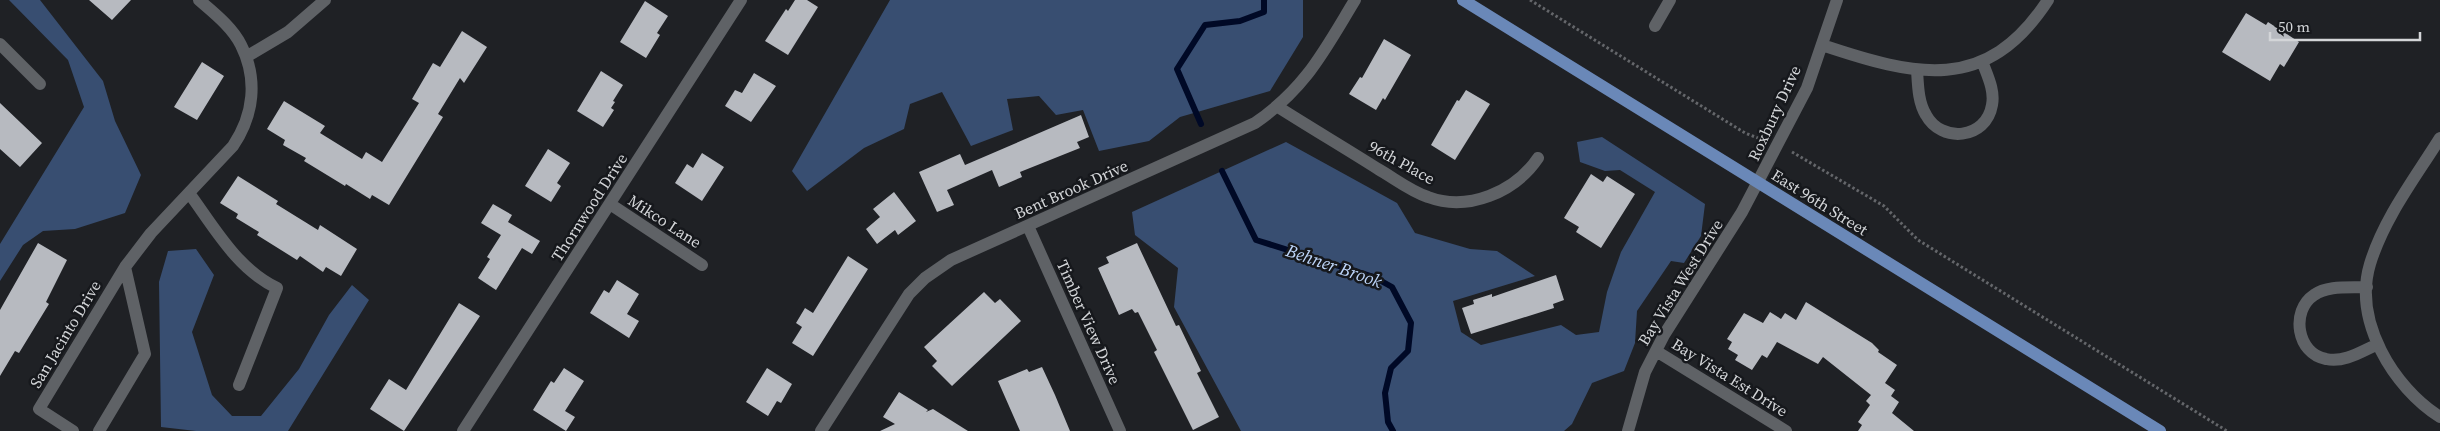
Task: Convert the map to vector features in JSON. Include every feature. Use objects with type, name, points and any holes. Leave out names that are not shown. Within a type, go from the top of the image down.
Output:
[{"type":"main road","name":"East 96th Street","points":[[1462,0],[2160,431]]},
{"type":"street","name":"San Jacinto Drive","points":[[73,431],[39,409],[125,267],[151,233],[228,153],[244,130],[250,112],[252,84],[241,44],[225,24],[200,0]]},
{"type":"street","points":[[246,57],[288,32],[325,0]]},
{"type":"street","name":"Thornwood Drive","points":[[464,431],[741,0]]},
{"type":"street","name":"Bent Brook Drive","points":[[821,431],[904,302],[920,283],[951,260],[1255,123],[1278,107],[1314,69],[1355,0]]},
{"type":"street","points":[[1655,26],[1670,0]]},
{"type":"street","name":"Roxbury Drive","points":[[1759,183],[1807,88],[1837,0]]},
{"type":"street","points":[[1822,45],[1870,61],[1917,70],[1954,70],[1982,61],[2000,52],[2018,39],[2048,0]]},
{"type":"street","points":[[0,44],[40,84]]},
{"type":"street","points":[[1917,70],[1920,102],[1931,124],[1949,134],[1960,135],[1972,132],[1981,125],[1992,107],[1990,83],[1982,61]]},
{"type":"street","name":"96th Place","points":[[1278,107],[1417,192],[1443,200],[1476,200],[1503,191],[1519,180],[1538,158]]},
{"type":"street","points":[[2440,138],[2391,217],[2379,241],[2370,266],[2367,287],[2368,306],[2378,344],[2388,366],[2414,396],[2440,416]]},
{"type":"street","name":"Bay Vista West Drive","points":[[1628,431],[1636,398],[1656,351],[1759,183]]},
{"type":"street","points":[[189,193],[236,257],[255,275],[277,288],[239,384]]},
{"type":"street","name":"Mikco Lane","points":[[610,204],[702,265]]},
{"type":"street","name":"Timber View Drive","points":[[1028,226],[1120,431]]},
{"type":"street","name":"San Jacinto Drive","points":[[99,431],[145,354],[125,267]]},
{"type":"street","points":[[2367,287],[2334,288],[2313,296],[2305,305],[2299,326],[2302,339],[2308,349],[2326,360],[2349,358],[2378,344]]},
{"type":"street","name":"Bay Vista Est Drive","points":[[1656,351],[1786,431]]},
{"type":"path","points":[[1530,0],[1745,133],[1799,155],[1884,206],[1918,240],[2227,431]]},
{"type":"shaded area","points":[[9,0],[40,0],[103,81],[115,121],[141,175],[125,213],[75,229],[43,231],[23,245],[0,281],[0,244],[84,107],[68,60]]},
{"type":"shaded area","points":[[890,0],[1303,0],[1303,37],[1270,91],[1180,117],[1149,141],[1099,151],[1083,110],[1056,115],[1039,96],[1007,99],[1013,130],[971,146],[942,92],[910,104],[904,129],[864,148],[807,191],[792,171]]},
{"type":"shaded area","points":[[1602,137],[1705,204],[1701,236],[1684,263],[1671,261],[1637,311],[1635,343],[1624,371],[1592,383],[1572,424],[1564,431],[1241,431],[1174,307],[1178,268],[1135,235],[1132,212],[1286,142],[1397,203],[1415,233],[1470,249],[1497,251],[1535,276],[1453,301],[1461,332],[1481,345],[1561,325],[1576,335],[1599,332],[1607,292],[1621,252],[1655,192],[1620,170],[1605,171],[1580,162],[1577,142]]},
{"type":"shaded area","points":[[196,249],[214,275],[192,332],[212,395],[232,416],[261,416],[299,369],[329,315],[352,285],[369,300],[288,431],[196,431],[161,427],[159,282],[168,251]]},
{"type":"building","points":[[89,0],[131,0],[112,20]]},
{"type":"building","points":[[795,0],[807,0],[818,7],[788,55],[765,41],[786,9],[788,11]]},
{"type":"building","points":[[645,1],[668,16],[657,33],[660,35],[646,58],[620,42]]},
{"type":"building","points":[[2246,13],[2266,25],[2268,22],[2299,42],[2284,67],[2280,64],[2270,81],[2222,52]]},
{"type":"building","points":[[462,31],[487,47],[464,83],[460,78],[438,114],[443,117],[389,205],[372,195],[370,199],[304,161],[306,158],[283,145],[285,140],[267,129],[284,101],[325,126],[320,133],[362,159],[366,152],[382,162],[419,103],[412,99],[433,63],[440,67]]},
{"type":"building","points":[[1384,39],[1411,55],[1385,100],[1383,98],[1376,110],[1349,94],[1360,77],[1362,78]]},
{"type":"building","points":[[202,62],[224,76],[197,120],[174,107]]},
{"type":"building","points":[[601,71],[623,85],[613,101],[615,102],[611,108],[614,110],[603,127],[577,111]]},
{"type":"building","points":[[754,73],[776,86],[751,122],[725,106],[735,90],[742,93]]},
{"type":"building","points":[[1466,90],[1490,104],[1455,160],[1431,145],[1457,100],[1459,101]]},
{"type":"building","points":[[0,103],[42,143],[20,167],[0,149]]},
{"type":"building","points":[[1081,115],[1089,137],[1077,142],[1080,148],[1020,172],[1022,177],[999,187],[992,170],[947,190],[954,205],[937,212],[919,172],[960,154],[965,165]]},
{"type":"building","points":[[548,149],[570,163],[557,183],[561,186],[551,202],[525,186]]},
{"type":"building","points":[[702,153],[724,167],[702,201],[675,183],[687,164],[693,168]]},
{"type":"building","points":[[1591,174],[1603,182],[1607,176],[1635,194],[1601,248],[1576,232],[1579,227],[1564,218]]},
{"type":"building","points":[[238,176],[278,201],[276,204],[318,230],[320,225],[357,249],[341,276],[326,267],[323,272],[300,256],[297,260],[257,235],[259,232],[236,218],[238,214],[220,203]]},
{"type":"building","points":[[894,192],[916,221],[898,235],[895,230],[877,244],[866,229],[880,217],[873,209]]},
{"type":"building","points":[[493,204],[512,215],[508,222],[540,241],[532,254],[522,248],[496,290],[478,278],[490,259],[487,257],[501,235],[481,223]]},
{"type":"building","points":[[38,243],[67,260],[46,302],[49,304],[19,353],[15,351],[0,376],[0,310]]},
{"type":"building","points":[[1137,243],[1176,326],[1179,325],[1201,371],[1197,373],[1219,417],[1193,430],[1154,352],[1157,350],[1138,312],[1135,313],[1132,309],[1119,315],[1098,268],[1109,263],[1106,257]]},
{"type":"building","points":[[848,256],[868,269],[813,356],[792,343],[802,327],[796,323],[805,308],[813,313]]},
{"type":"building","points":[[1556,275],[1564,300],[1553,304],[1554,308],[1471,334],[1462,308],[1474,304],[1473,300],[1492,294],[1492,297]]},
{"type":"building","points":[[617,280],[639,294],[627,314],[639,321],[629,338],[590,313],[604,290],[609,293]]},
{"type":"building","points":[[984,292],[995,303],[1000,299],[1021,321],[952,386],[932,366],[937,361],[924,347]]},
{"type":"building","points":[[1806,302],[1872,343],[1879,350],[1878,352],[1897,365],[1885,383],[1895,390],[1891,396],[1899,402],[1892,413],[1914,431],[1858,431],[1862,425],[1858,422],[1870,405],[1866,401],[1871,395],[1823,357],[1818,364],[1777,342],[1767,358],[1762,355],[1752,370],[1735,360],[1738,355],[1728,349],[1732,342],[1727,339],[1744,313],[1763,323],[1770,312],[1781,319],[1785,313],[1796,320]]},
{"type":"building","points":[[459,303],[480,316],[404,431],[370,409],[389,379],[406,390]]},
{"type":"building","points":[[1042,367],[1070,431],[1020,431],[998,381],[1027,369],[1029,372]]},
{"type":"building","points":[[564,368],[584,381],[565,411],[575,417],[566,431],[533,410],[551,381],[554,383]]},
{"type":"building","points":[[767,368],[792,384],[781,403],[777,401],[768,416],[746,402]]},
{"type":"building","points":[[899,392],[928,410],[926,412],[933,409],[968,431],[880,431],[895,424],[883,417]]},
{"type":"waterway","name":"Behner Brook","points":[[1201,124],[1177,69],[1205,25],[1240,21],[1264,12],[1264,0]]},
{"type":"waterway","name":"Behner Brook","points":[[1222,171],[1256,240],[1374,277],[1392,287],[1411,323],[1408,351],[1391,368],[1385,393],[1388,422],[1393,431]]}]
